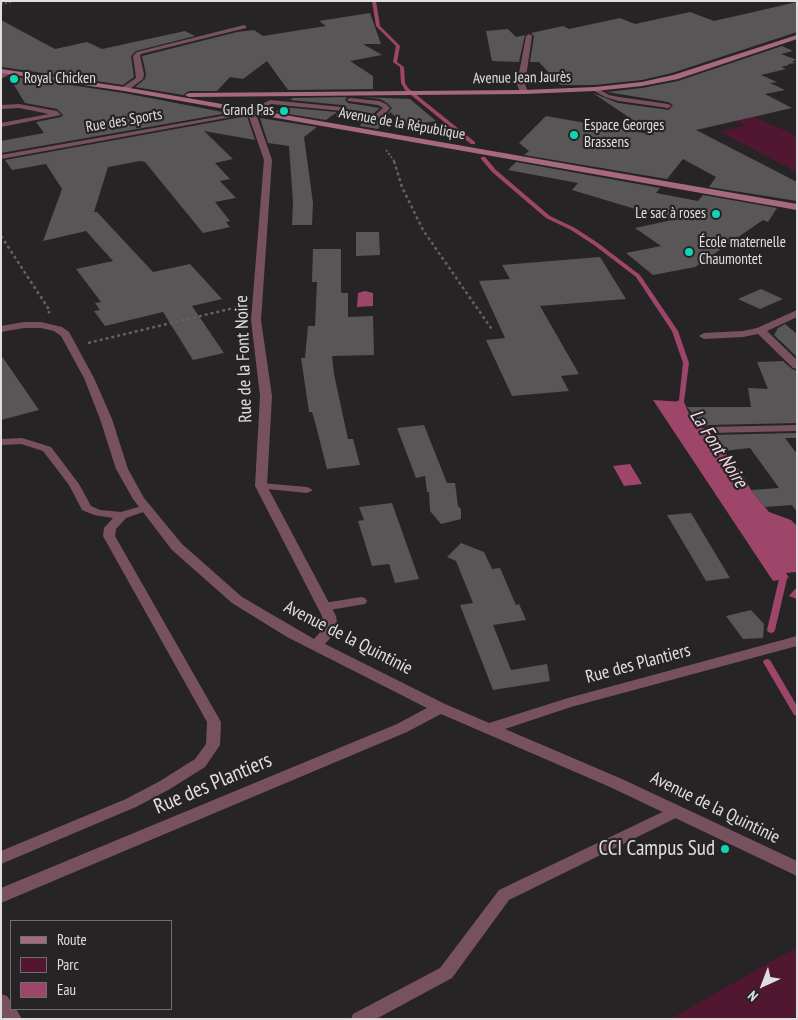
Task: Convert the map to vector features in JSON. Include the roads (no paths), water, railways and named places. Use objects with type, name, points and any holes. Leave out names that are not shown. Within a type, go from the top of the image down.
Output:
[{"type":"main road","name":"Avenue Jean Jaurès","points":[[212,104],[226,98],[252,94],[352,97],[405,93],[524,92],[595,89],[642,84],[684,74],[797,37]]},
{"type":"main road","name":"Avenue de la République","points":[[1,71],[212,104],[797,207]]},
{"type":"main road","name":"Avenue Jean Jaurès","points":[[171,97],[206,94],[241,95]]},
{"type":"street","points":[[124,89],[139,78],[140,74],[136,56],[139,53],[244,27]]},
{"type":"street","points":[[524,92],[521,84],[529,36]]},
{"type":"street","points":[[1,77],[10,72]]},
{"type":"street","points":[[1,107],[19,106],[57,115],[1,125]]},
{"type":"street","name":"Rue des Sports","points":[[1,157],[226,118],[251,111]]},
{"type":"street","name":"Rue de la Font Noire","points":[[251,111],[268,160],[256,320],[266,396],[261,486]]},
{"type":"street","points":[[704,336],[743,334],[760,330],[797,313]]},
{"type":"street","name":"Avenue de la Quintinie","points":[[1,329],[24,325],[40,325],[58,329],[65,334],[73,347],[106,420],[122,469],[146,508],[177,547],[237,600],[292,634],[440,708],[491,728],[616,783],[797,869]]},
{"type":"street","points":[[760,330],[797,366]]},
{"type":"street","points":[[709,430],[797,428]]},
{"type":"street","points":[[261,486],[329,616],[331,629],[315,646]]},
{"type":"street","name":"Rue des Plantiers","points":[[491,728],[568,704],[797,641]]},
{"type":"street","name":"Rue des Plantiers","points":[[1,896],[402,728],[440,708]]},
{"type":"lane","points":[[595,89],[607,96],[619,99],[668,106]]},
{"type":"lane","points":[[252,94],[270,102],[342,109]]},
{"type":"lane","points":[[333,126],[338,116],[342,109],[352,97],[384,104],[387,108],[381,115],[375,118],[338,116]]},
{"type":"lane","points":[[251,111],[270,102]]},
{"type":"lane","points":[[1,442],[22,441],[47,449],[74,484],[86,508],[98,513],[122,516],[146,508]]},
{"type":"lane","points":[[261,486],[308,490]]},
{"type":"lane","points":[[1,858],[82,825],[165,785],[200,763],[213,744],[214,722],[109,536],[110,528],[122,516]]},
{"type":"lane","points":[[324,607],[361,601]]},
{"type":"lane","points":[[359,1019],[446,973],[504,895],[676,812]]},
{"type":"lane","points":[[1,1001],[14,1019]]},
{"type":"water","points":[[365,291],[373,293],[373,306],[357,307],[358,293]]},
{"type":"water","points":[[653,400],[684,402],[695,428],[705,428],[741,472],[751,490],[769,512],[791,520],[797,526],[797,599],[789,596],[796,588],[796,572],[786,573],[789,578],[773,581]]},
{"type":"water","points":[[630,464],[642,484],[624,486],[613,466]]},
{"type":"waterway","name":"La Font Noire","points":[[374,1],[378,26],[398,46],[395,62],[402,67],[403,83],[406,89],[473,143]]},
{"type":"waterway","name":"La Font Noire","points":[[483,158],[494,171],[548,217],[573,229],[596,244],[638,276],[675,331],[686,363],[682,401],[675,405]]},
{"type":"waterway","name":"La Font Noire","points":[[771,630],[783,579],[778,572]]},
{"type":"waterway","name":"La Font Noire","points":[[767,662],[797,713]]},
{"type":"place","name":"Royal Chicken","points":[[14,79]]},
{"type":"place","name":"Grand Pas","points":[[284,111]]},
{"type":"place","name":"Espace Georges Brassens","points":[[574,135]]},
{"type":"place","name":"Le sac à roses","points":[[716,214]]},
{"type":"place","name":"École maternelle Chaumontet","points":[[689,252]]},
{"type":"place","name":"CCI Campus Sud","points":[[725,849]]}]
